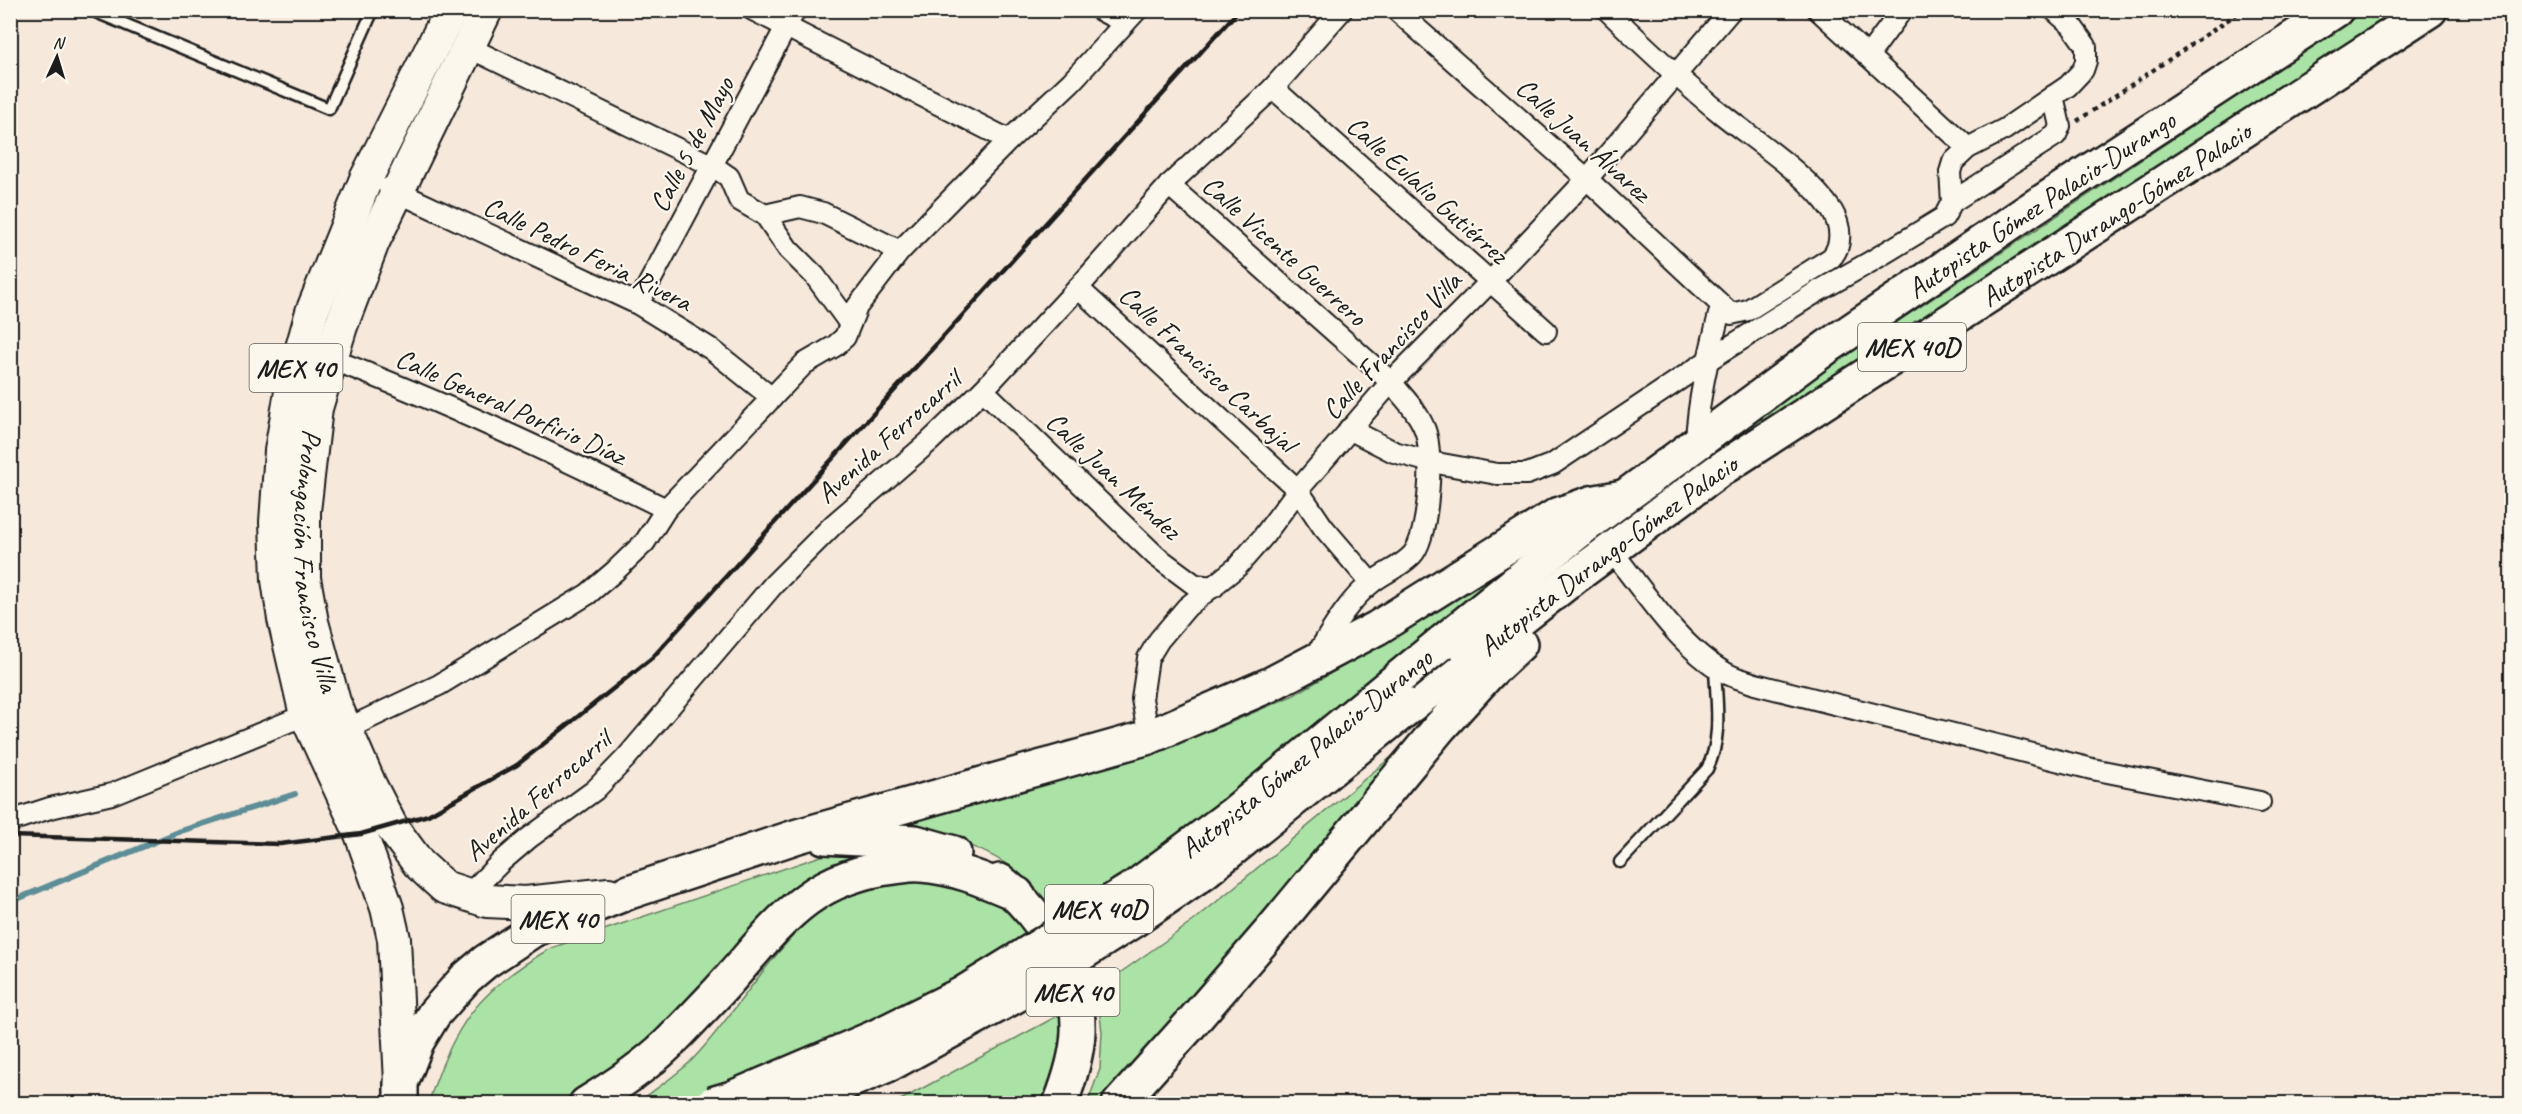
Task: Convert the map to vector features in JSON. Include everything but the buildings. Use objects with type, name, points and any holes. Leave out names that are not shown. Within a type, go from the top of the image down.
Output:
[{"type":"highway","name":"Autopista Gómez Palacio-Durango","points":[[712,1104],[732,1098],[873,1038],[962,994],[1135,887],[1233,814],[1441,643],[1623,497],[1696,442],[1827,347],[2031,209],[2336,10]]},
{"type":"highway","name":"Autopista Durango-Gómez Palacio","points":[[795,1104],[890,1064],[1015,996],[1124,927],[1204,872],[1573,578],[1718,471],[2430,10]]},
{"type":"highway","points":[[798,836],[1149,737],[1269,685],[1311,664],[1377,628],[1557,515],[1590,502],[1623,497]]},
{"type":"highway","points":[[1119,1104],[1270,931],[1440,728],[1489,673],[1554,608],[1573,578]]},
{"type":"highway","name":"MEX 40","points":[[401,1093],[417,1042],[435,1014],[466,978],[485,962],[533,930],[629,892],[798,836],[915,842],[950,851],[982,867],[1017,894],[1043,928],[1066,969],[1075,999],[1078,1031],[1074,1064],[1060,1104]]},
{"type":"highway","points":[[586,1104],[615,1086],[664,1047],[718,992],[756,946],[794,907],[830,884],[871,870],[920,864],[965,873],[1017,894]]},
{"type":"main road","name":"Prolongación Francisco Villa","points":[[401,1093],[394,939],[358,792],[288,641],[278,580],[276,522],[281,451],[293,380],[312,312],[366,179],[451,10]]},
{"type":"main road","name":"Prolongación Francisco Villa","points":[[330,730],[304,578],[304,511],[316,408],[357,282],[373,242],[399,193],[486,10]]},
{"type":"main road","name":"Prolongación Francisco Villa","points":[[358,792],[391,826],[419,864],[444,887],[467,896],[487,901],[526,903],[629,892]]},
{"type":"street","points":[[753,10],[790,18],[1009,140]]},
{"type":"street","points":[[10,821],[50,808],[112,794],[330,730],[439,684],[588,594],[645,542],[666,509],[804,364],[835,346],[845,337],[857,307],[900,251],[1009,140],[1071,82],[1131,17],[1101,10]]},
{"type":"street","name":"Avenida Ferrocarril","points":[[467,896],[529,838],[595,790],[626,758],[774,584],[834,524],[983,390],[1078,288],[1169,185],[1273,88],[1342,10]]},
{"type":"street","name":"Calle Juan Álvarez","points":[[1396,10],[1587,179],[1664,249],[1726,310]]},
{"type":"street","points":[[1607,10],[1676,77],[1812,187],[1838,222],[1838,247],[1844,277]]},
{"type":"street","name":"Calle Francisco Villa","points":[[1149,737],[1142,699],[1149,658],[1159,640],[1187,607],[1237,567],[1349,429],[1391,382],[1587,179],[1731,10]]},
{"type":"street","points":[[1818,10],[1968,148]]},
{"type":"street","points":[[1868,56],[1902,10]]},
{"type":"street","points":[[1349,429],[1394,452],[1431,462],[1497,474],[1527,474],[1553,464],[1707,361],[1940,220],[1948,212],[1952,202],[1950,172],[1953,162],[1968,148],[2005,129],[2079,77],[2086,61],[2086,46],[2081,36],[2054,10]]},
{"type":"street","name":"Calle 5 de Mayo","points":[[638,304],[790,18]]},
{"type":"street","points":[[468,46],[713,166],[729,177],[739,200],[765,215],[788,249],[815,276],[850,324]]},
{"type":"street","name":"Calle Eulalio Gutiérrez","points":[[1273,88],[1546,331]]},
{"type":"street","points":[[1952,202],[2056,135],[2060,126],[2053,96]]},
{"type":"street","name":"Calle Pedro Feria Rivera","points":[[366,179],[638,304],[711,349],[772,398]]},
{"type":"street","name":"Calle Vicente Guerrero","points":[[1169,185],[1391,382],[1415,410],[1429,445],[1431,462],[1426,504],[1417,547],[1411,555],[1371,583],[1352,603],[1311,664]]},
{"type":"street","points":[[765,215],[800,207],[815,211],[900,251]]},
{"type":"street","points":[[1696,442],[1697,418],[1707,361],[1726,310],[1748,310],[1831,258],[1838,247]]},
{"type":"street","name":"Calle Francisco Carbajal","points":[[1078,288],[1298,490],[1323,527],[1371,583]]},
{"type":"street","name":"Calle General Porfirio Díaz","points":[[331,359],[399,385],[549,451],[666,509]]},
{"type":"street","name":"Calle Juan Méndez","points":[[983,390],[1156,556],[1196,585],[1214,586]]},
{"type":"street","points":[[1611,550],[1689,646],[1726,674],[1755,684],[2092,769],[2260,802]]},
{"type":"lane","points":[[91,10],[329,109],[373,10]]},
{"type":"lane","points":[[1620,862],[1707,769],[1715,754],[1717,736],[1715,667]]},
{"type":"path","points":[[2056,135],[2243,10]]},
{"type":"green space","points":[[2365,11],[2403,11],[1535,590],[1697,455]]},
{"type":"green space","points":[[1554,542],[1303,746],[1060,922],[1024,879],[994,857],[960,842],[888,824],[1091,772],[1218,728],[1294,695]]},
{"type":"green space","points":[[1448,710],[1110,1103],[1087,1104],[1100,1069],[1102,1032],[1097,989],[1192,922]]},
{"type":"green space","points":[[858,851],[879,856],[667,1037],[577,1103],[428,1104],[448,1052],[472,1012],[505,979],[551,948],[821,856]]},
{"type":"green space","points":[[912,881],[952,887],[978,895],[1013,915],[1035,939],[797,1066],[695,1103],[636,1104],[690,1062],[782,948],[823,909],[845,895],[862,889]]},
{"type":"green space","points":[[1063,1013],[1065,1030],[1049,1103],[893,1104]]},
{"type":"waterway","points":[[10,902],[181,831],[295,794]]},
{"type":"railway","points":[[10,836],[280,844],[361,834],[428,815],[517,765],[653,657],[1239,10]]}]
